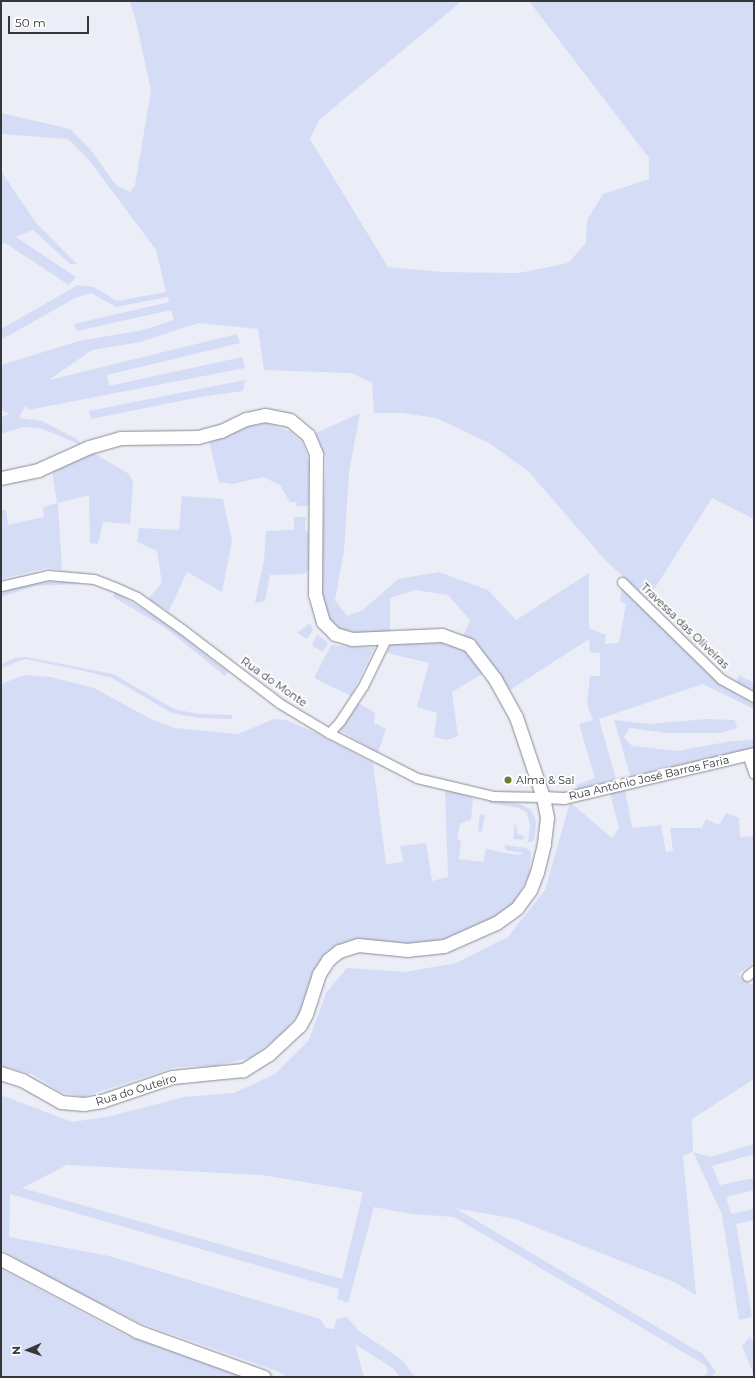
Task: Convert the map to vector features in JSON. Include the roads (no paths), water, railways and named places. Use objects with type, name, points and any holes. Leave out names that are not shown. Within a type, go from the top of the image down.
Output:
[{"type":"main road","name":"Rua do Outeiro","points":[[1,478],[38,470],[104,441],[120,438],[198,437],[210,435],[256,416],[283,417],[303,429],[316,454],[315,594],[320,616],[328,628],[342,637],[386,639],[442,635],[469,645],[495,679],[516,717],[543,798],[547,818],[542,850],[530,890],[517,908],[496,923],[444,946],[408,950],[358,945],[339,951],[328,960],[319,974],[308,1008],[300,1025],[257,1063],[229,1073],[172,1077],[102,1101],[84,1104],[61,1102],[22,1080],[1,1073]]},
{"type":"main road","points":[[1,1259],[142,1333],[264,1377]]},
{"type":"street","name":"Rua do Monte","points":[[1,586],[48,576],[94,579],[115,587],[138,597],[255,686],[329,733],[417,778],[493,796],[543,798]]},
{"type":"street","name":"Travessa das Oliveiras","points":[[622,582],[721,679],[754,697]]},
{"type":"street","points":[[329,733],[340,721],[363,686],[386,639]]},
{"type":"street","points":[[750,754],[754,774]]},
{"type":"street","name":"Rua António José Barros Faria","points":[[543,798],[564,798],[750,754]]},
{"type":"place","name":"Alma & Sal","points":[[508,780]]}]
